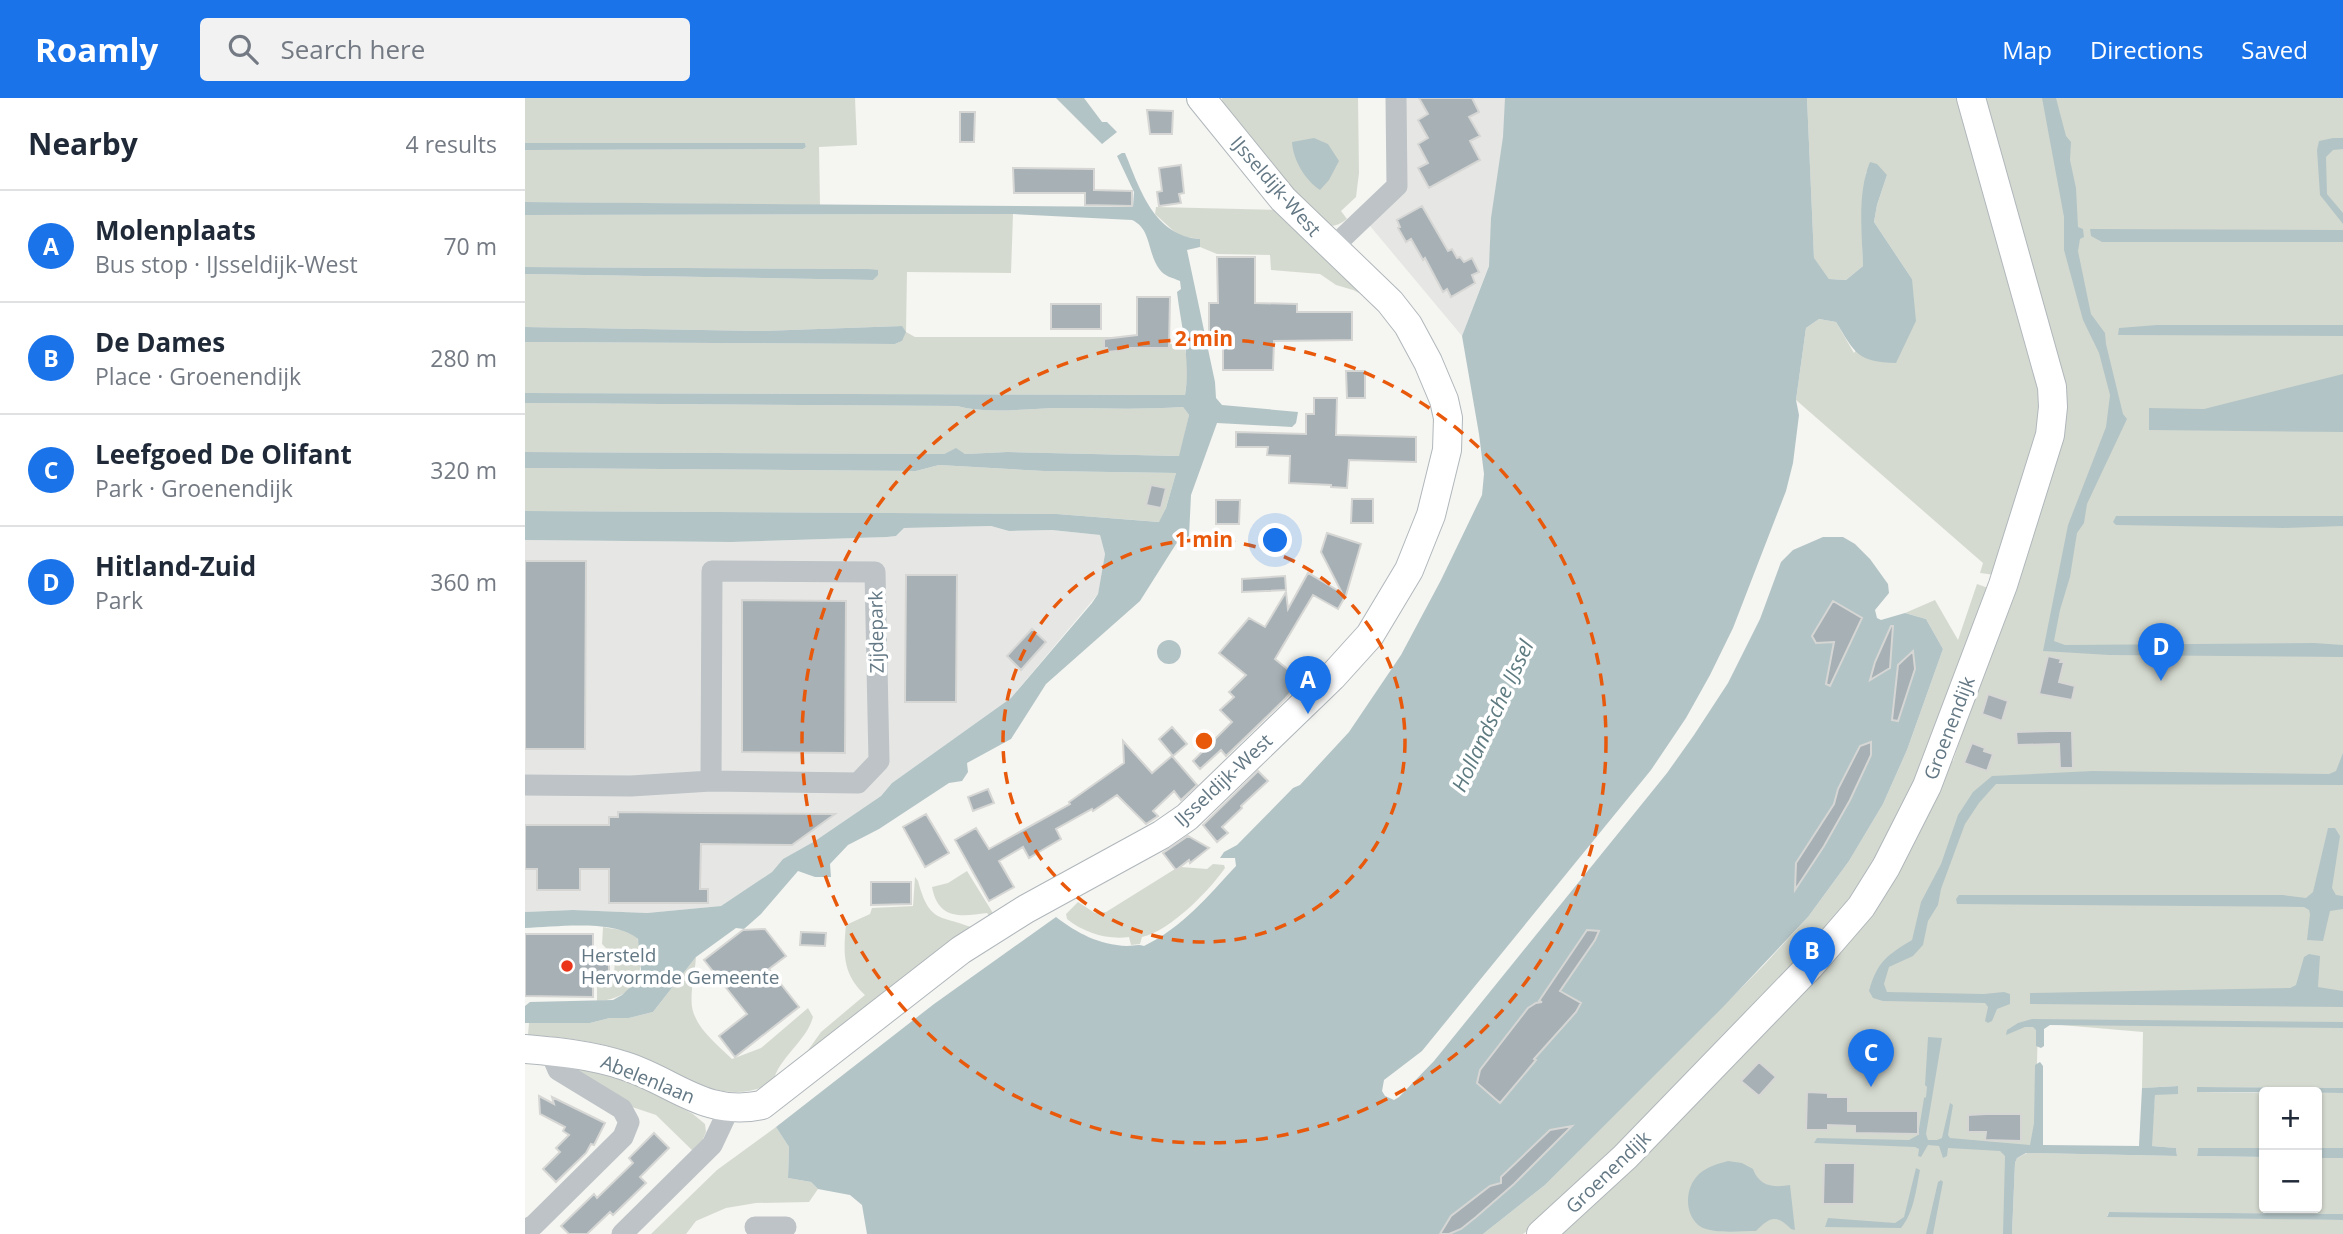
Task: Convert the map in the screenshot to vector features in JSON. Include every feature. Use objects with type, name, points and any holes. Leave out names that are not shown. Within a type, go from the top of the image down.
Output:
[{"type":"street","name":"IJsseldijk-West","points":[[729,1109],[762,1105],[961,950],[1026,909],[1176,825],[1332,677],[1370,635],[1409,570],[1426,528],[1444,463],[1448,418],[1444,400],[1428,362],[1408,325],[1389,302],[1283,200],[1202,98]]},
{"type":"street","points":[[1332,248],[1397,186],[1396,98]]},
{"type":"street","name":"Groenendijk","points":[[1541,1234],[1625,1157],[1810,966],[1861,908],[1886,867],[1927,786],[2003,585],[2050,435],[2053,397],[2048,369],[1971,98]]},
{"type":"street","name":"Zijdepark","points":[[525,785],[631,786],[711,781],[858,783],[879,761],[875,572],[712,571],[711,781]]},
{"type":"street","points":[[525,1230],[534,1225],[623,1137],[629,1122],[622,1109],[558,1070],[537,1050]]},
{"type":"street","name":"Abelenlaan","points":[[537,1050],[583,1054],[628,1067],[700,1100],[729,1109]]},
{"type":"street","points":[[622,1234],[712,1145],[729,1109]]},
{"type":"street","points":[[755,1227],[786,1227],[781,1234]]},
{"type":"shaded area","points":[[525,98],[855,98],[857,145],[819,147],[820,205],[525,202],[525,150],[806,147],[805,143],[525,143]]},
{"type":"shaded area","points":[[1222,98],[1358,98],[1359,173],[1356,197],[1341,211],[1347,219],[1334,226],[1320,224],[1223,111]]},
{"type":"shaded area","points":[[1388,98],[1516,98],[1514,200],[1462,336],[1360,214],[1393,186]]},
{"type":"shaded area","points":[[1807,98],[1964,98],[2048,409],[1995,575],[1980,573],[1983,563],[1796,400],[1806,328],[1819,319],[1836,322],[1854,353],[1912,279],[1874,222],[1887,175],[1866,172],[1862,222],[1863,266],[1846,280],[1829,279],[1814,259]]},
{"type":"shaded area","points":[[1978,98],[2343,98],[2343,1088],[2197,1087],[2198,1092],[2259,1093],[2259,1148],[2198,1148],[2197,1156],[2259,1157],[2259,1213],[2322,1213],[2322,1158],[2343,1158],[2343,1214],[2109,1212],[2107,1216],[2343,1220],[2343,1234],[2012,1234],[2015,1163],[2017,1158],[2027,1153],[2177,1156],[2176,1148],[2151,1146],[2155,1094],[2177,1094],[2177,1086],[2142,1088],[2143,1032],[2038,1023],[2035,1145],[2010,1147],[2006,1234],[1553,1234],[1763,1029],[1946,759],[1953,761],[2062,436]]},
{"type":"shaded area","points":[[1156,207],[1280,210],[1369,298],[1336,285],[1320,274],[1271,270],[1270,255],[1217,254],[1200,247],[1200,239],[1179,236],[1155,214]]},
{"type":"shaded area","points":[[1013,214],[1011,273],[907,272],[906,332],[915,337],[1140,337],[1184,347],[1189,364],[1185,395],[525,393],[525,342],[895,344],[902,341],[902,326],[761,331],[525,327],[525,274],[873,280],[878,274],[868,269],[525,267],[525,215]]},
{"type":"shaded area","points":[[525,403],[957,406],[993,410],[1183,407],[1189,415],[1180,456],[1007,452],[965,454],[955,449],[944,454],[525,452]]},
{"type":"shaded area","points":[[939,465],[1044,471],[1176,473],[1160,522],[1057,514],[525,511],[525,468],[916,471]]},
{"type":"shaded area","points":[[991,526],[1009,531],[1052,530],[1100,535],[1105,554],[1098,594],[1011,698],[892,783],[881,796],[815,841],[783,859],[772,872],[721,906],[647,913],[573,910],[525,912],[525,540],[732,542],[887,537],[896,536],[904,528]]},
{"type":"shaded area","points":[[1977,584],[1988,588],[1921,782],[1856,905],[1563,1208],[1523,1234],[1483,1234],[1545,1185],[1765,964],[1808,917],[1849,861],[1883,804],[1907,750],[1943,649],[1926,619],[1905,613],[1935,600],[1958,640]]},
{"type":"shaded area","points":[[1213,864],[1224,865],[1225,868],[1209,888],[1176,919],[1142,937],[1140,944],[1131,945],[1129,937],[1097,934],[1067,919],[1066,914],[1078,902],[1095,913],[1106,912],[1175,869],[1207,869]]},
{"type":"shaded area","points":[[967,871],[996,918],[993,920],[987,913],[951,914],[939,905],[932,887],[948,883]]},
{"type":"shaded area","points":[[915,877],[932,912],[976,929],[794,1070],[821,1032],[865,995],[852,979],[846,963],[846,925],[870,914],[872,908],[913,906]]},
{"type":"shaded area","points":[[603,927],[627,931],[636,936],[641,966],[630,989],[616,997],[597,1001],[597,985],[604,985],[614,975],[615,957],[602,944]]},
{"type":"shaded area","points":[[696,957],[692,995],[694,1015],[708,1036],[732,1059],[761,1048],[808,1008],[813,1017],[810,1026],[781,1065],[773,1082],[754,1090],[716,1090],[613,1047],[528,1035],[529,1023],[590,1023],[653,1012]]},
{"type":"shaded area","points":[[567,1066],[598,1072],[637,1085],[693,1114],[705,1124],[705,1141],[695,1153],[656,1115],[626,1105]]},
{"type":"shaded area","points":[[2322,1093],[2343,1093],[2343,1148],[2322,1148]]},
{"type":"shaded area","points":[[776,1127],[789,1147],[788,1178],[811,1182],[818,1189],[809,1202],[756,1203],[726,1208],[696,1221],[686,1234],[651,1234],[717,1170]]},
{"type":"water","points":[[1056,98],[1084,98],[1102,122],[1107,122],[1117,132],[1102,144]]},
{"type":"water","name":"Hollandsche IJssel","points":[[1505,98],[1807,98],[1814,258],[1829,279],[1846,280],[1863,266],[1863,187],[1870,162],[1877,164],[1887,175],[1874,222],[1912,279],[1916,321],[1896,363],[1873,361],[1859,354],[1836,322],[1819,319],[1806,328],[1796,400],[1799,415],[1793,463],[1786,491],[1733,628],[1710,675],[1686,718],[1651,770],[1422,1051],[1384,1080],[1382,1091],[1385,1096],[1394,1100],[1434,1061],[1667,773],[1728,683],[1760,619],[1781,562],[1793,550],[1823,537],[1843,537],[1855,544],[1888,584],[1889,593],[1875,610],[1877,618],[1881,620],[1905,613],[1926,619],[1943,649],[1907,750],[1883,804],[1849,861],[1808,917],[1723,1007],[1545,1185],[1483,1234],[867,1234],[862,1205],[850,1195],[818,1189],[811,1182],[788,1178],[789,1147],[776,1127],[934,1004],[1056,917],[1089,937],[1117,945],[1144,946],[1171,930],[1236,866],[1235,858],[1220,858],[1224,852],[1237,845],[1293,788],[1300,785],[1349,732],[1401,655],[1482,495],[1484,474],[1479,434],[1462,336],[1489,266],[1491,218],[1503,137]]},
{"type":"water","points":[[2042,98],[2056,98],[2066,136],[2071,142],[2070,160],[2076,188],[2078,227],[2083,229],[2084,237],[2080,239],[2078,251],[2091,314],[2105,333],[2123,414],[2127,419],[2087,504],[2084,523],[2077,533],[2070,577],[2054,641],[2065,645],[2314,643],[2343,645],[2343,657],[2109,655],[2043,651],[2068,525],[2106,427],[2110,395],[2099,353],[2083,320],[2064,250],[2064,217]]},
{"type":"water","points":[[1314,138],[1328,144],[1339,161],[1320,190],[1309,181],[1301,169],[1292,142]]},
{"type":"water","points":[[2343,138],[2343,149],[2333,150],[2326,157],[2327,194],[2343,213],[2343,224],[2320,195],[2317,150],[2319,141]]},
{"type":"water","points":[[525,143],[805,143],[806,147],[525,150]]},
{"type":"water","points":[[1125,153],[1143,195],[1160,220],[1184,236],[1200,239],[1200,247],[1187,250],[1216,398],[1222,405],[1298,412],[1296,423],[1292,427],[1217,423],[1191,495],[1189,536],[1176,544],[1140,601],[1046,684],[1011,739],[967,763],[968,772],[962,781],[949,783],[879,829],[848,845],[830,864],[831,877],[815,877],[798,871],[761,914],[744,929],[736,928],[696,957],[653,1012],[590,1023],[525,1023],[525,1006],[530,1002],[613,1000],[639,979],[641,970],[638,939],[628,933],[600,926],[525,928],[525,912],[573,910],[647,913],[721,906],[772,872],[783,859],[815,841],[881,796],[892,783],[1011,698],[1098,594],[1105,554],[1100,535],[1052,530],[1009,531],[991,526],[904,528],[896,536],[887,537],[732,542],[525,540],[525,511],[1057,514],[1159,522],[1176,473],[1044,471],[939,465],[916,471],[525,468],[525,452],[944,454],[956,448],[965,454],[1007,452],[1179,456],[1189,415],[1183,407],[993,410],[957,406],[525,403],[525,393],[1185,395],[1187,369],[1177,292],[1181,289],[1180,281],[1160,270],[1143,229],[1132,220],[1013,214],[525,215],[525,202],[1133,207],[1134,192],[1117,156]]},
{"type":"water","points":[[2090,229],[2343,230],[2343,242],[2102,242],[2091,236]]},
{"type":"water","points":[[525,267],[868,269],[878,270],[878,275],[873,280],[525,274]]},
{"type":"water","points":[[2157,325],[2343,325],[2343,336],[2118,335],[2119,328]]},
{"type":"water","points":[[902,326],[906,332],[902,341],[895,344],[525,342],[525,327],[761,331]]},
{"type":"water","points":[[2343,374],[2343,432],[2149,430],[2149,408],[2204,409]]},
{"type":"water","points":[[2116,516],[2343,516],[2343,526],[2283,528],[2116,525],[2113,522]]},
{"type":"water","points":[[1164,640],[1174,640],[1181,647],[1181,657],[1174,664],[1164,664],[1157,657],[1157,647]]},
{"type":"water","points":[[2343,753],[2343,785],[1996,784],[1965,824],[1941,889],[1938,905],[1928,921],[1923,945],[1913,956],[1889,967],[1884,984],[1887,992],[2004,992],[2010,994],[2010,1004],[1997,1009],[1992,1021],[1988,1023],[1985,1021],[1988,1007],[1985,1003],[1883,1001],[1873,998],[1869,991],[1884,960],[1912,940],[1921,902],[1941,864],[1958,815],[1973,792],[1992,776],[2092,771],[2329,774],[2336,771]]},
{"type":"water","points":[[2328,828],[2335,828],[2340,836],[2332,888],[2336,895],[2343,896],[2343,909],[2330,911],[2323,941],[2307,940],[2310,914],[2304,907],[1957,904],[1956,899],[1959,895],[2283,895],[2306,898],[2313,892]]},
{"type":"water","points":[[2309,954],[2320,956],[2318,987],[2343,991],[2343,1007],[2030,1004],[2030,993],[2290,988],[2296,985],[2304,957]]},
{"type":"water","points":[[2032,1019],[2343,1022],[2343,1028],[2050,1025],[2044,1029],[2044,1046],[2041,1048],[2036,1046],[2036,1030],[2033,1027],[2025,1027],[2006,1035],[2007,1030],[2018,1023]]},
{"type":"water","points":[[1928,1037],[1942,1038],[1926,1134],[1928,1140],[1942,1138],[1950,1103],[1953,1105],[1948,1135],[1950,1138],[2030,1145],[2034,1123],[2035,1065],[2040,1062],[2043,1066],[2043,1145],[2139,1146],[2142,1088],[2178,1086],[2178,1094],[2155,1095],[2152,1146],[2176,1148],[2177,1156],[2026,1153],[2017,1158],[2015,1163],[2012,1234],[2003,1234],[2005,1156],[2000,1151],[1948,1148],[1947,1156],[1943,1158],[1939,1146],[1928,1145],[1921,1157],[1918,1156],[1919,1149],[1915,1147],[1814,1143],[1817,1138],[1909,1140],[1918,1135],[1926,1097]]},
{"type":"water","points":[[2197,1087],[2259,1087],[2259,1092],[2197,1092]]},
{"type":"water","points":[[2322,1088],[2343,1088],[2343,1093],[2322,1093]]},
{"type":"water","points":[[2198,1148],[2259,1148],[2259,1157],[2197,1156]]},
{"type":"water","points":[[2322,1148],[2343,1148],[2343,1158],[2322,1158]]},
{"type":"water","points":[[1728,1161],[1742,1163],[1753,1169],[1759,1179],[1767,1184],[1790,1185],[1795,1230],[1777,1219],[1769,1220],[1756,1231],[1713,1231],[1695,1222],[1688,1202],[1694,1180],[1705,1169]]},
{"type":"water","points":[[1916,1168],[1920,1170],[1914,1200],[1901,1228],[1825,1227],[1828,1218],[1895,1223],[1904,1217]]},
{"type":"water","points":[[1938,1182],[1943,1182],[1933,1234],[1926,1234]]},
{"type":"water","points":[[2109,1212],[2343,1214],[2343,1220],[2107,1217]]},
{"type":"building","points":[[1419,98],[1472,98],[1479,112],[1469,117],[1480,136],[1470,141],[1480,160],[1429,188],[1418,168],[1428,163],[1418,144],[1428,138],[1418,120],[1428,114]]},
{"type":"building","points":[[1147,110],[1173,111],[1172,134],[1150,134]]},
{"type":"building","points":[[960,112],[975,112],[974,142],[960,142]]},
{"type":"building","points":[[1181,165],[1184,193],[1179,194],[1181,203],[1159,206],[1157,192],[1162,191],[1159,168]]},
{"type":"building","points":[[1013,168],[1094,169],[1094,190],[1132,191],[1132,206],[1085,205],[1085,193],[1014,193]]},
{"type":"building","points":[[1422,206],[1448,251],[1452,249],[1457,258],[1460,257],[1464,262],[1472,258],[1479,272],[1472,275],[1475,283],[1451,297],[1447,289],[1443,292],[1425,258],[1423,260],[1411,239],[1406,242],[1398,228],[1400,227],[1397,220]]},
{"type":"building","points":[[1217,257],[1255,257],[1255,303],[1297,304],[1297,312],[1352,312],[1352,340],[1274,341],[1273,370],[1223,370],[1223,341],[1209,341],[1209,303],[1218,303]]},
{"type":"building","points":[[1137,297],[1170,297],[1169,348],[1125,348],[1108,352],[1107,348],[1104,348],[1104,339],[1137,335]]},
{"type":"building","points":[[1051,304],[1101,304],[1101,329],[1051,329]]},
{"type":"building","points":[[1346,371],[1365,371],[1365,398],[1347,398]]},
{"type":"building","points":[[1314,398],[1337,398],[1336,435],[1416,437],[1416,462],[1349,460],[1347,488],[1331,487],[1289,483],[1290,456],[1267,455],[1268,447],[1236,447],[1236,432],[1306,434],[1306,414],[1314,414]]},
{"type":"building","points":[[1151,485],[1166,488],[1161,508],[1146,505]]},
{"type":"building","points":[[1352,499],[1373,499],[1373,523],[1351,523]]},
{"type":"building","points":[[1216,500],[1240,500],[1239,524],[1216,524]]},
{"type":"building","points":[[1327,533],[1361,544],[1346,595],[1338,609],[1313,595],[1275,659],[1301,680],[1226,756],[1221,750],[1200,769],[1193,761],[1232,722],[1220,710],[1234,697],[1229,692],[1246,675],[1219,653],[1249,618],[1265,627],[1286,592],[1288,609],[1308,573],[1342,593],[1321,552]]},
{"type":"building","points":[[525,561],[586,561],[585,749],[525,749]]},
{"type":"building","points":[[906,575],[957,575],[956,702],[905,702]]},
{"type":"building","points":[[1285,576],[1286,590],[1242,592],[1242,579]]},
{"type":"building","points":[[742,600],[846,601],[845,753],[742,752]]},
{"type":"building","points":[[1833,601],[1862,618],[1830,686],[1826,684],[1834,642],[1816,643],[1812,636]]},
{"type":"building","points":[[1891,626],[1890,668],[1870,680],[1875,662]]},
{"type":"building","points":[[1032,629],[1046,642],[1021,670],[1007,656]]},
{"type":"building","points":[[1913,651],[1915,669],[1898,721],[1892,720],[1898,665]]},
{"type":"building","points":[[2048,656],[2064,662],[2059,682],[2075,686],[2072,700],[2039,694]]},
{"type":"building","points":[[1988,694],[2008,701],[2002,721],[1982,714]]},
{"type":"building","points":[[1172,727],[1187,744],[1173,756],[1159,739]]},
{"type":"building","points":[[2072,731],[2073,768],[2060,768],[2059,744],[2017,745],[2016,732]]},
{"type":"building","points":[[1123,741],[1152,773],[1172,756],[1197,785],[1181,800],[1174,791],[1153,811],[1158,816],[1146,824],[1117,795],[1093,811],[1092,809],[1056,829],[1061,839],[1029,858],[1023,847],[999,861],[1014,887],[989,901],[955,840],[976,828],[989,849],[1070,804],[1069,802],[1124,763]]},
{"type":"building","points":[[1871,742],[1871,755],[1850,800],[1795,890],[1796,863],[1834,804],[1838,789],[1860,746]]},
{"type":"building","points":[[1972,743],[1993,754],[1987,771],[1964,763]]},
{"type":"building","points":[[1258,771],[1268,781],[1222,827],[1228,833],[1217,842],[1203,825]]},
{"type":"building","points":[[988,789],[994,803],[973,811],[968,797]]},
{"type":"building","points":[[618,812],[835,814],[792,845],[701,844],[700,889],[708,889],[708,903],[609,903],[609,869],[580,869],[580,890],[537,890],[537,869],[525,869],[525,825],[609,825],[609,817],[618,817]]},
{"type":"building","points":[[926,814],[949,853],[925,867],[903,827]]},
{"type":"building","points":[[1188,836],[1209,848],[1176,870],[1163,853]]},
{"type":"building","points":[[871,882],[911,882],[911,904],[871,905]]},
{"type":"building","points":[[765,929],[786,956],[769,969],[799,1007],[735,1057],[719,1036],[747,1014],[704,960],[743,930]]},
{"type":"building","points":[[1587,930],[1599,931],[1560,991],[1581,1003],[1500,1103],[1477,1083],[1480,1070],[1528,1008],[1542,1002],[1539,1001]]},
{"type":"building","points":[[801,932],[826,933],[825,946],[800,945]]},
{"type":"building","name":"Hersteld Hervormde Gemeente","points":[[525,934],[593,934],[593,950],[602,951],[609,958],[609,973],[601,981],[593,980],[593,997],[525,996]]},
{"type":"building","points":[[1759,1062],[1776,1077],[1759,1096],[1741,1081]]},
{"type":"building","points":[[1807,1092],[1828,1093],[1828,1097],[1848,1097],[1848,1111],[1918,1111],[1918,1134],[1855,1133],[1855,1126],[1828,1125],[1828,1130],[1806,1130]]},
{"type":"building","points":[[539,1096],[554,1104],[552,1097],[605,1123],[594,1145],[591,1144],[586,1153],[556,1182],[543,1169],[560,1152],[556,1148],[569,1135],[563,1131],[565,1127],[540,1114]]},
{"type":"building","points":[[2021,1114],[2021,1141],[1985,1140],[1986,1132],[1968,1132],[1968,1115]]},
{"type":"building","points":[[1572,1126],[1514,1184],[1476,1217],[1461,1229],[1440,1234],[1451,1216],[1490,1186],[1501,1183],[1501,1177],[1550,1130]]},
{"type":"building","points":[[654,1133],[669,1148],[640,1177],[646,1183],[613,1215],[610,1212],[587,1234],[569,1234],[561,1226],[594,1194],[597,1198],[633,1163],[629,1158]]},
{"type":"building","points":[[1824,1163],[1855,1163],[1854,1204],[1823,1204]]},
{"type":"place","name":"Hitland-Zuid","points":[[2161,681]]},
{"type":"place","name":"Molenplaats","points":[[1308,714]]},
{"type":"place","name":"Hersteld Hervormde Gemeente","points":[[567,966]]},
{"type":"place","name":"De Dames","points":[[1812,985]]},
{"type":"place","name":"Leefgoed De Olifant","points":[[1871,1087]]}]
